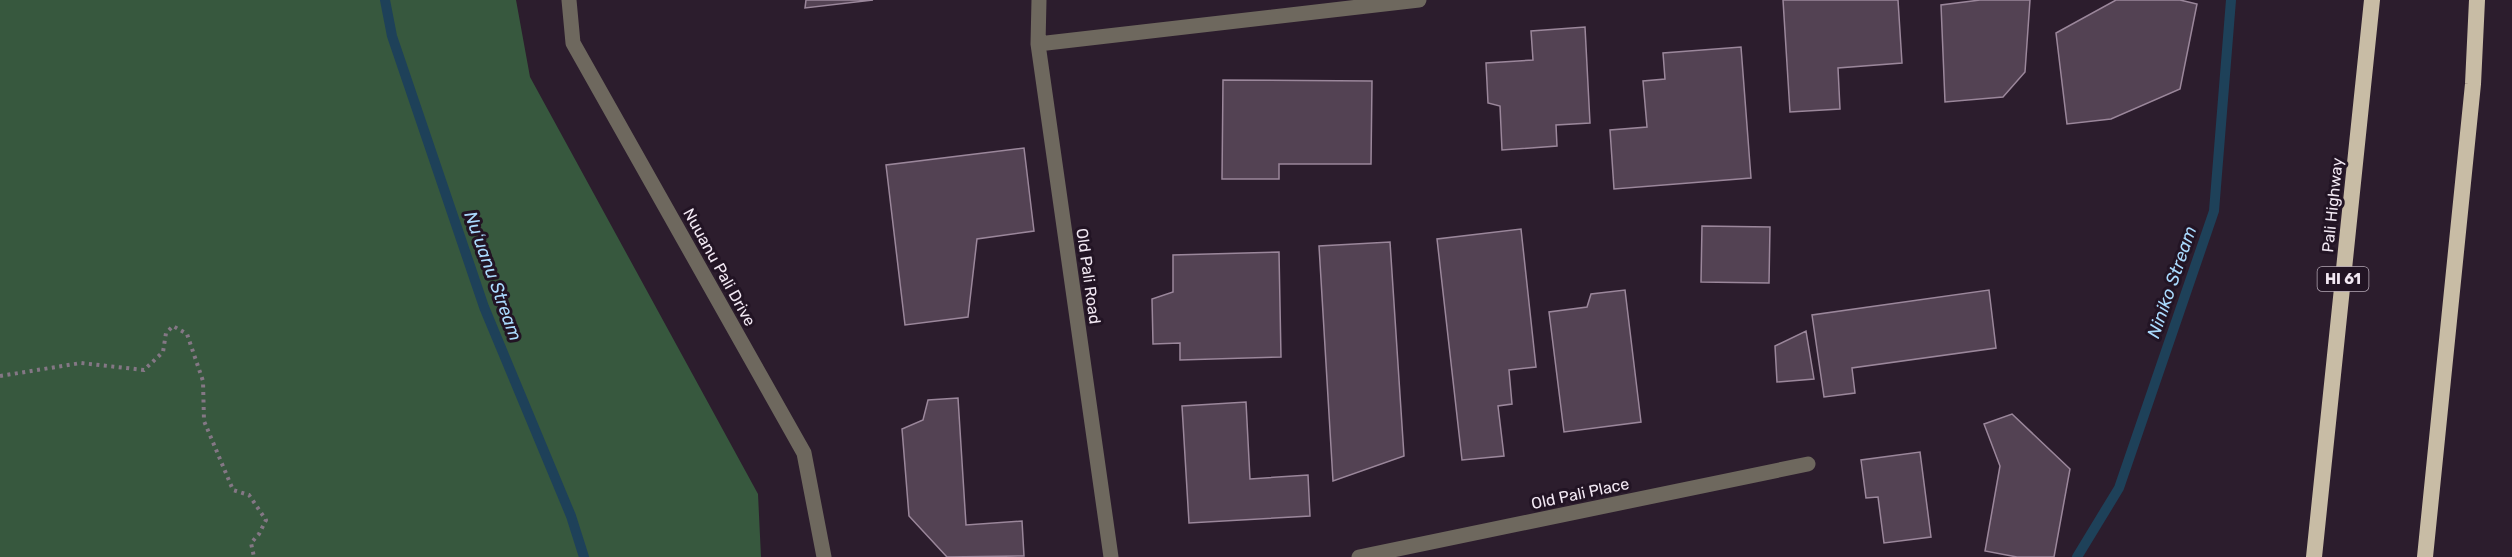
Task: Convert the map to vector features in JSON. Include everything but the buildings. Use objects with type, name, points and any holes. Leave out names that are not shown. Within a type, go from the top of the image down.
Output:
[{"type":"highway","name":"Pali Highway","points":[[2314,557],[2372,0]]},
{"type":"highway","points":[[2425,557],[2473,84],[2477,0]]},
{"type":"street","name":"Nuuanu Pali Drive","points":[[569,0],[573,43],[804,453],[824,557]]},
{"type":"street","name":"Old Pali Road","points":[[1039,0],[1038,44],[1111,557]]},
{"type":"street","points":[[1038,44],[1419,0]]},
{"type":"street","name":"Old Pali Place","points":[[1359,557],[1808,464]]},
{"type":"path","points":[[0,376],[81,363],[144,370],[163,352],[166,333],[172,326],[188,334],[203,381],[204,421],[233,490],[249,495],[266,520],[251,543],[254,557]]},
{"type":"green space","points":[[0,0],[516,0],[530,77],[758,494],[761,557],[0,557]]},
{"type":"waterway","name":"Nuʻuanu Stream","points":[[385,0],[392,36],[484,307],[571,516],[584,557]]},
{"type":"waterway","name":"Niniko Stream","points":[[2077,557],[2119,488],[2214,211],[2231,0]]}]
